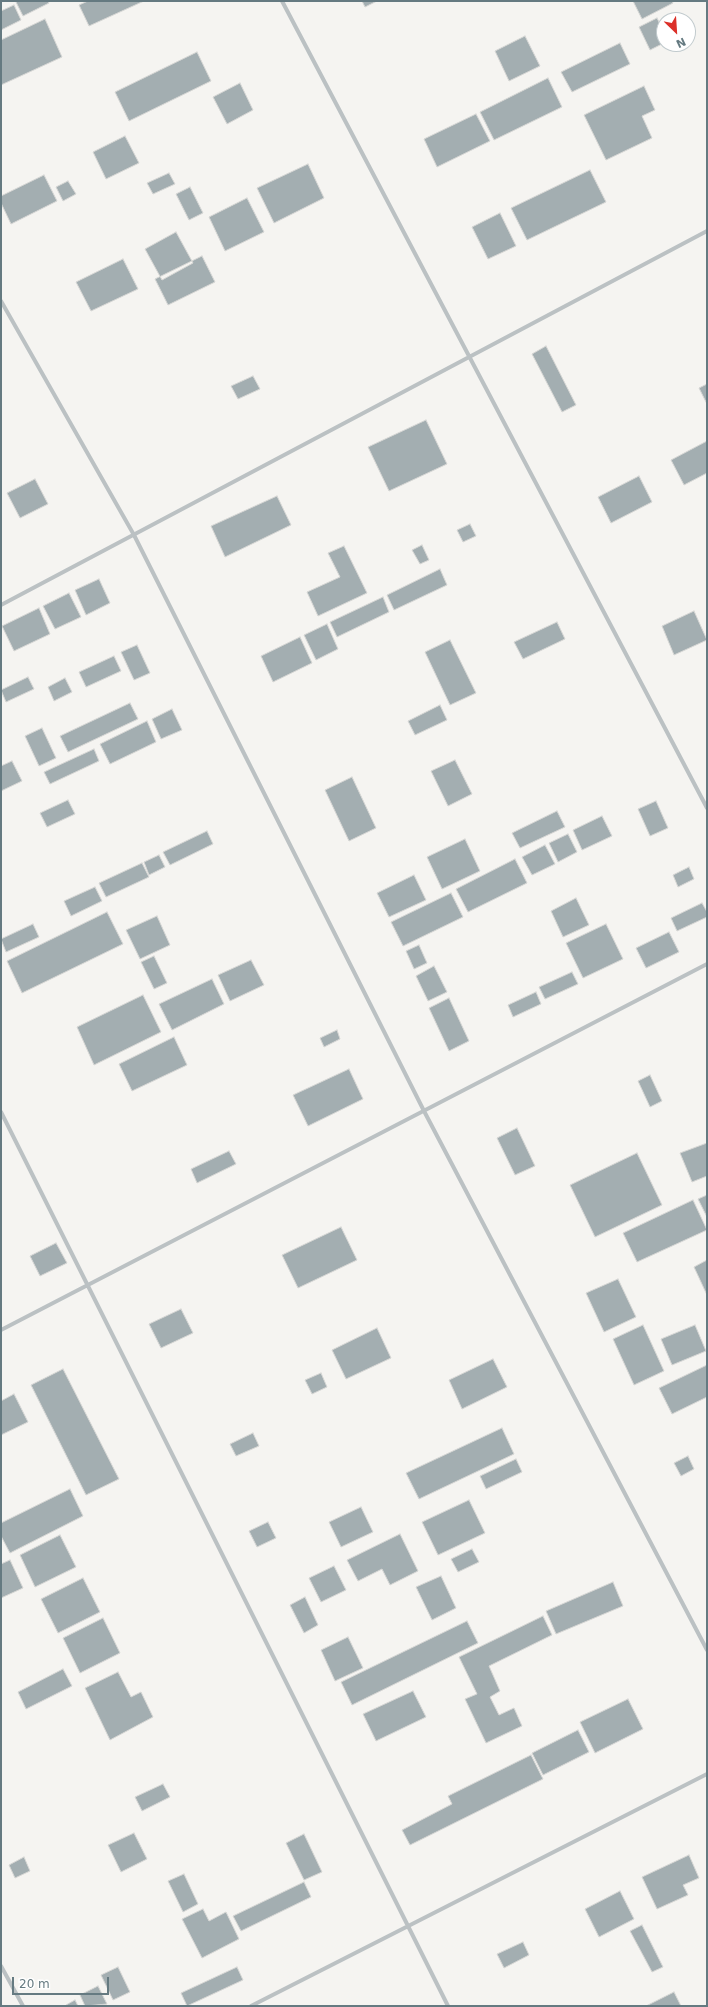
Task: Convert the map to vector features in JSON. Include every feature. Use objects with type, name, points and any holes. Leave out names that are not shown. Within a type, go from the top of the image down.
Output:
[{"type":"street","points":[[282,1],[707,808]]},
{"type":"street","points":[[1,605],[707,231]]},
{"type":"street","points":[[1,301],[134,535],[424,1111],[707,1650]]},
{"type":"street","points":[[1,1330],[86,1284],[707,964]]},
{"type":"street","points":[[1,1112],[448,2006]]},
{"type":"street","points":[[251,2006],[707,1774]]},
{"type":"street","points":[[1,1966],[23,2006]]},
{"type":"building","points":[[48,1],[49,3],[23,16],[16,2]]},
{"type":"building","points":[[88,1],[144,1],[89,26],[79,5]]},
{"type":"building","points":[[362,1],[377,1],[365,7]]},
{"type":"building","points":[[633,1],[672,1],[673,3],[642,19]]},
{"type":"building","points":[[14,5],[21,20],[1,30],[1,11]]},
{"type":"building","points":[[656,18],[656,47],[650,50],[639,27]]},
{"type":"building","points":[[45,19],[62,57],[1,85],[1,40]]},
{"type":"building","points":[[525,36],[540,66],[509,81],[495,51]]},
{"type":"building","points":[[620,43],[630,64],[572,92],[561,72]]},
{"type":"building","points":[[197,52],[211,81],[129,121],[115,92]]},
{"type":"building","points":[[548,78],[562,107],[494,140],[480,112]]},
{"type":"building","points":[[240,83],[253,110],[227,124],[213,97]]},
{"type":"building","points":[[644,86],[655,110],[642,116],[652,138],[606,160],[584,115]]},
{"type":"building","points":[[476,114],[490,141],[437,167],[424,139]]},
{"type":"building","points":[[125,136],[139,163],[106,179],[93,152]]},
{"type":"building","points":[[308,164],[324,198],[274,223],[257,188]]},
{"type":"building","points":[[590,170],[606,202],[527,240],[511,208]]},
{"type":"building","points":[[169,173],[175,184],[153,194],[147,183]]},
{"type":"building","points":[[44,175],[57,201],[11,224],[1,203],[1,196]]},
{"type":"building","points":[[68,181],[76,194],[63,201],[56,187]]},
{"type":"building","points":[[190,187],[203,213],[189,220],[176,194]]},
{"type":"building","points":[[247,198],[264,232],[225,251],[209,217]]},
{"type":"building","points":[[500,213],[516,246],[488,259],[472,227]]},
{"type":"building","points":[[176,232],[193,263],[162,280],[145,249]]},
{"type":"building","points":[[202,256],[215,282],[168,305],[155,279]]},
{"type":"building","points":[[123,259],[138,289],[91,311],[76,282]]},
{"type":"building","points":[[546,346],[576,405],[562,412],[532,354]]},
{"type":"building","points":[[253,376],[260,389],[238,399],[231,386]]},
{"type":"building","points":[[707,384],[707,404],[699,388]]},
{"type":"building","points":[[426,420],[447,464],[389,491],[368,447]]},
{"type":"building","points":[[707,441],[707,473],[684,485],[671,460]]},
{"type":"building","points":[[639,476],[652,502],[611,523],[598,497]]},
{"type":"building","points":[[35,479],[48,504],[20,518],[7,493]]},
{"type":"building","points":[[277,496],[291,525],[225,557],[211,526]]},
{"type":"building","points":[[470,524],[476,536],[463,542],[457,530]]},
{"type":"building","points":[[422,545],[429,560],[420,564],[412,550]]},
{"type":"building","points":[[344,546],[367,593],[318,616],[307,592],[340,577],[328,553]]},
{"type":"building","points":[[440,569],[447,585],[394,610],[387,595]]},
{"type":"building","points":[[99,579],[110,603],[86,615],[75,590]]},
{"type":"building","points":[[69,593],[81,617],[55,629],[43,606]]},
{"type":"building","points":[[383,597],[389,612],[337,637],[330,622]]},
{"type":"building","points":[[39,608],[50,634],[14,651],[2,626]]},
{"type":"building","points":[[694,611],[707,640],[674,655],[662,626]]},
{"type":"building","points":[[557,622],[565,639],[523,659],[514,642]]},
{"type":"building","points":[[327,624],[338,649],[316,660],[304,635]]},
{"type":"building","points":[[300,637],[312,663],[273,682],[261,656]]},
{"type":"building","points":[[450,640],[476,693],[450,705],[425,652]]},
{"type":"building","points":[[137,645],[150,673],[134,680],[121,652]]},
{"type":"building","points":[[114,656],[121,671],[86,687],[79,672]]},
{"type":"building","points":[[28,677],[34,689],[6,702],[1,690]]},
{"type":"building","points":[[65,678],[72,692],[54,701],[48,687]]},
{"type":"building","points":[[130,703],[138,719],[68,752],[60,736]]},
{"type":"building","points":[[440,705],[447,720],[415,735],[408,721]]},
{"type":"building","points":[[172,709],[182,730],[161,739],[152,719]]},
{"type":"building","points":[[147,721],[156,742],[110,764],[100,744]]},
{"type":"building","points":[[42,728],[56,758],[39,766],[25,736]]},
{"type":"building","points":[[94,749],[99,761],[50,784],[44,772]]},
{"type":"building","points":[[455,760],[472,794],[448,806],[431,771]]},
{"type":"building","points":[[12,761],[22,781],[1,791],[1,766]]},
{"type":"building","points":[[352,777],[376,828],[349,841],[325,790]]},
{"type":"building","points":[[68,800],[75,814],[47,827],[40,813]]},
{"type":"building","points":[[656,801],[668,828],[650,836],[638,809]]},
{"type":"building","points":[[557,811],[565,827],[520,848],[512,833]]},
{"type":"building","points":[[602,816],[612,836],[582,850],[573,830]]},
{"type":"building","points":[[207,831],[213,844],[170,865],[163,852]]},
{"type":"building","points":[[568,834],[577,852],[558,862],[549,843]]},
{"type":"building","points":[[465,839],[480,871],[442,889],[427,857]]},
{"type":"building","points":[[545,845],[555,864],[532,875],[522,857]]},
{"type":"building","points":[[159,855],[165,867],[149,875],[144,862]]},
{"type":"building","points":[[515,859],[527,883],[468,912],[456,889]]},
{"type":"building","points":[[142,863],[149,877],[106,897],[99,883]]},
{"type":"building","points":[[689,867],[694,879],[678,887],[673,875]]},
{"type":"building","points":[[414,875],[426,900],[389,917],[377,893]]},
{"type":"building","points":[[95,887],[102,901],[71,916],[64,901]]},
{"type":"building","points":[[451,893],[463,917],[403,946],[391,922]]},
{"type":"building","points":[[576,898],[589,925],[563,937],[551,911]]},
{"type":"building","points":[[702,903],[707,912],[707,917],[677,931],[671,918]]},
{"type":"building","points":[[107,912],[123,944],[22,993],[7,961]]},
{"type":"building","points":[[157,916],[170,945],[140,959],[126,930]]},
{"type":"building","points":[[33,924],[39,937],[6,952],[1,939]]},
{"type":"building","points":[[606,924],[623,959],[583,978],[566,943]]},
{"type":"building","points":[[669,932],[679,952],[646,968],[636,948]]},
{"type":"building","points":[[419,945],[427,963],[414,969],[406,951]]},
{"type":"building","points":[[154,956],[167,983],[154,989],[141,962]]},
{"type":"building","points":[[251,960],[264,985],[230,1001],[218,975]]},
{"type":"building","points":[[434,966],[447,992],[428,1001],[416,976]]},
{"type":"building","points":[[572,972],[578,984],[545,999],[539,987]]},
{"type":"building","points":[[212,979],[224,1004],[172,1030],[159,1004]]},
{"type":"building","points":[[536,992],[541,1004],[513,1017],[508,1005]]},
{"type":"building","points":[[143,995],[161,1032],[94,1065],[77,1027]]},
{"type":"building","points":[[449,998],[469,1041],[449,1051],[429,1008]]},
{"type":"building","points":[[337,1030],[340,1039],[324,1047],[320,1038]]},
{"type":"building","points":[[174,1037],[187,1065],[132,1091],[119,1064]]},
{"type":"building","points":[[349,1069],[363,1099],[308,1126],[293,1095]]},
{"type":"building","points":[[650,1075],[662,1101],[650,1107],[638,1081]]},
{"type":"building","points":[[517,1128],[535,1166],[515,1175],[497,1138]]},
{"type":"building","points":[[707,1143],[707,1176],[692,1182],[680,1153]]},
{"type":"building","points":[[229,1151],[236,1164],[197,1183],[191,1169]]},
{"type":"building","points":[[637,1153],[662,1205],[595,1237],[570,1185]]},
{"type":"building","points":[[707,1195],[707,1217],[698,1199]]},
{"type":"building","points":[[693,1200],[707,1230],[637,1262],[623,1233]]},
{"type":"building","points":[[341,1227],[357,1260],[298,1288],[282,1255]]},
{"type":"building","points":[[56,1243],[67,1263],[40,1276],[30,1256]]},
{"type":"building","points":[[707,1260],[707,1295],[694,1267]]},
{"type":"building","points":[[618,1279],[636,1317],[604,1332],[586,1293]]},
{"type":"building","points":[[181,1309],[193,1333],[161,1348],[149,1324]]},
{"type":"building","points":[[643,1325],[664,1371],[634,1385],[613,1339]]},
{"type":"building","points":[[695,1325],[706,1351],[672,1365],[661,1339]]},
{"type":"building","points":[[377,1328],[391,1358],[346,1379],[332,1350]]},
{"type":"building","points":[[493,1359],[507,1387],[462,1409],[449,1380]]},
{"type":"building","points":[[707,1365],[707,1397],[672,1414],[659,1388]]},
{"type":"building","points":[[63,1369],[119,1479],[86,1495],[31,1385]]},
{"type":"building","points":[[321,1373],[327,1387],[312,1394],[305,1380]]},
{"type":"building","points":[[14,1394],[28,1422],[1,1435],[1,1401]]},
{"type":"building","points":[[502,1428],[514,1454],[419,1499],[406,1473]]},
{"type":"building","points":[[253,1433],[259,1446],[236,1456],[230,1444]]},
{"type":"building","points":[[688,1456],[694,1469],[681,1476],[674,1463]]},
{"type":"building","points":[[516,1459],[522,1472],[486,1489],[480,1476]]},
{"type":"building","points":[[70,1489],[83,1516],[10,1553],[1,1536],[1,1523]]},
{"type":"building","points":[[469,1500],[485,1533],[438,1555],[422,1522]]},
{"type":"building","points":[[361,1507],[373,1532],[341,1547],[329,1522]]},
{"type":"building","points":[[268,1522],[276,1538],[257,1547],[249,1531]]},
{"type":"building","points":[[400,1534],[418,1571],[390,1585],[382,1569],[358,1581],[347,1560]]},
{"type":"building","points":[[60,1535],[76,1567],[35,1587],[20,1555]]},
{"type":"building","points":[[472,1549],[479,1562],[458,1572],[451,1559]]},
{"type":"building","points":[[10,1560],[23,1588],[1,1598],[1,1564]]},
{"type":"building","points":[[334,1566],[346,1590],[321,1602],[309,1578]]},
{"type":"building","points":[[441,1576],[456,1608],[432,1620],[416,1587]]},
{"type":"building","points":[[83,1578],[100,1612],[58,1633],[41,1599]]},
{"type":"building","points":[[613,1582],[623,1606],[556,1634],[546,1611]]},
{"type":"building","points":[[305,1597],[318,1625],[304,1633],[290,1605]]},
{"type":"building","points":[[543,1616],[552,1635],[489,1666],[500,1691],[490,1697],[499,1715],[514,1708],[522,1726],[486,1743],[465,1699],[477,1694],[459,1657]]},
{"type":"building","points":[[103,1618],[120,1653],[80,1673],[63,1638]]},
{"type":"building","points":[[467,1621],[478,1643],[352,1705],[341,1682]]},
{"type":"building","points":[[348,1637],[363,1668],[335,1681],[321,1650]]},
{"type":"building","points":[[63,1669],[72,1686],[26,1709],[18,1692]]},
{"type":"building","points":[[118,1672],[131,1697],[141,1692],[153,1717],[110,1740],[85,1688]]},
{"type":"building","points":[[413,1691],[426,1717],[376,1741],[363,1714]]},
{"type":"building","points":[[628,1699],[643,1729],[595,1753],[580,1722]]},
{"type":"building","points":[[578,1730],[589,1752],[543,1775],[532,1753]]},
{"type":"building","points":[[531,1755],[543,1779],[410,1845],[402,1830],[452,1804],[448,1796]]},
{"type":"building","points":[[163,1784],[170,1797],[142,1811],[135,1797]]},
{"type":"building","points":[[134,1833],[147,1859],[121,1872],[108,1845]]},
{"type":"building","points":[[304,1834],[322,1872],[304,1880],[286,1843]]},
{"type":"building","points":[[689,1855],[699,1878],[683,1885],[688,1895],[657,1909],[642,1877]]},
{"type":"building","points":[[24,1857],[30,1871],[15,1878],[9,1865]]},
{"type":"building","points":[[184,1874],[198,1904],[183,1912],[168,1881]]},
{"type":"building","points":[[304,1882],[311,1897],[241,1931],[233,1916]]},
{"type":"building","points":[[620,1891],[634,1919],[599,1937],[585,1909]]},
{"type":"building","points":[[203,1909],[209,1921],[226,1912],[239,1939],[202,1958],[182,1919]]},
{"type":"building","points":[[642,1925],[663,1967],[652,1972],[630,1931]]},
{"type":"building","points":[[523,1942],[529,1955],[504,1968],[497,1954]]},
{"type":"building","points":[[118,1967],[130,1992],[113,2000],[101,1975]]},
{"type":"building","points":[[237,1967],[243,1980],[187,2006],[181,1993]]},
{"type":"building","points":[[98,1986],[107,2004],[85,2006],[80,1995]]},
{"type":"building","points":[[674,1992],[681,2006],[646,2006]]},
{"type":"building","points":[[75,2000],[78,2006],[66,2006],[66,2005]]}]
